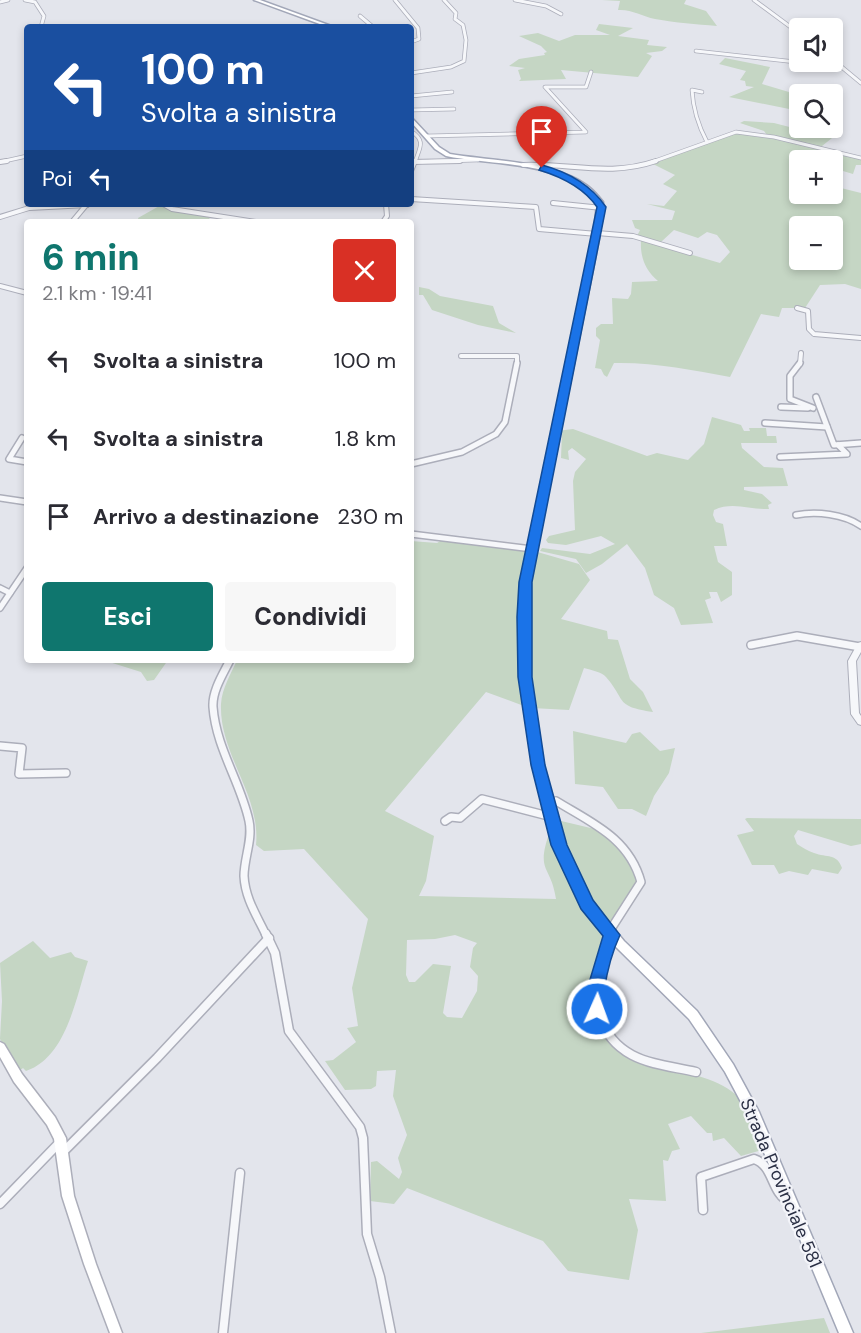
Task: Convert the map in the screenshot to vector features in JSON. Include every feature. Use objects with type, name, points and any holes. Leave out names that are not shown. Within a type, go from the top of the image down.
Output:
[{"type":"main road","points":[[256,0],[324,24]]},
{"type":"main road","points":[[414,129],[442,152],[478,160],[551,170],[595,195],[602,207]]},
{"type":"main road","name":"Strada Provinciale 581","points":[[602,207],[532,549],[524,605],[525,677],[538,765],[552,817],[572,875],[587,904],[611,933],[693,1014],[755,1116],[846,1333]]},
{"type":"main road","points":[[0,1047],[18,1078],[51,1121],[62,1146],[68,1196],[116,1333]]},
{"type":"street","points":[[0,2],[8,0]]},
{"type":"street","points":[[25,0],[35,1],[45,19],[42,24]]},
{"type":"street","points":[[395,0],[418,28],[419,40],[414,41]]},
{"type":"street","points":[[414,73],[451,68],[464,62],[466,40],[463,25],[455,19],[456,14],[444,0]]},
{"type":"street","points":[[515,0],[546,6],[561,14]]},
{"type":"street","points":[[754,0],[789,26]]},
{"type":"street","points":[[360,16],[369,24]]},
{"type":"street","points":[[696,51],[789,61]]},
{"type":"street","points":[[843,69],[861,83]]},
{"type":"street","points":[[414,158],[423,136],[586,132],[545,87],[586,87],[591,72]]},
{"type":"street","points":[[702,92],[692,90],[692,111],[695,122],[707,142]]},
{"type":"street","points":[[414,96],[452,92]]},
{"type":"street","points":[[414,110],[454,109]]},
{"type":"street","points":[[523,165],[552,164],[614,171],[644,165],[729,133],[749,133],[861,158]]},
{"type":"street","points":[[0,162],[24,157]]},
{"type":"street","points":[[414,162],[478,160]]},
{"type":"street","points":[[414,199],[536,207],[539,229],[633,236],[690,253]]},
{"type":"street","points":[[553,202],[602,207]]},
{"type":"street","points":[[0,217],[29,208],[44,207]]},
{"type":"street","points":[[74,219],[84,207]]},
{"type":"street","points":[[168,207],[237,219]]},
{"type":"street","points":[[0,286],[24,292]]},
{"type":"street","points":[[797,308],[808,311],[808,329],[814,334],[861,338]]},
{"type":"street","points":[[801,353],[800,364],[789,376],[790,399],[813,408]]},
{"type":"street","points":[[414,463],[444,457],[481,443],[506,421],[508,403],[517,384],[517,356],[461,356]]},
{"type":"street","points":[[780,457],[847,454],[837,444],[834,445],[816,397]]},
{"type":"street","points":[[781,407],[820,409]]},
{"type":"street","points":[[765,423],[827,427]]},
{"type":"street","points":[[22,438],[9,459],[24,462]]},
{"type":"street","points":[[837,444],[861,443]]},
{"type":"street","points":[[0,498],[24,502]]},
{"type":"street","points":[[796,515],[805,513],[831,515],[858,522],[861,526]]},
{"type":"street","points":[[414,534],[532,549]]},
{"type":"street","points":[[0,608],[24,572]]},
{"type":"street","points":[[0,588],[10,593]]},
{"type":"street","points":[[751,645],[797,636],[860,646],[852,661],[855,714],[861,722]]},
{"type":"street","points":[[228,663],[218,683],[213,706],[226,761],[249,821],[244,889],[269,938],[279,968],[289,1031],[349,1109],[363,1138],[367,1234],[380,1277],[391,1333]]},
{"type":"street","points":[[0,746],[22,748],[19,774],[66,772]]},
{"type":"street","points":[[445,821],[451,817],[460,818],[482,799],[552,817]]},
{"type":"street","points":[[556,801],[618,840],[635,860],[641,882],[611,933],[607,945],[595,993],[604,1028],[620,1048],[634,1056],[696,1072]]},
{"type":"street","points":[[0,1204],[164,1050],[269,938]]},
{"type":"street","points":[[703,1210],[700,1177],[754,1159],[765,1165],[779,1196],[790,1202]]},
{"type":"street","points":[[223,1333],[240,1173]]},
{"type":"green space","points":[[602,0],[686,0],[684,4],[706,11],[717,26],[655,19],[618,10],[620,1]]},
{"type":"green space","points":[[599,24],[633,28],[618,36],[649,40],[647,45],[667,47],[662,51],[646,53],[652,56],[638,77],[561,70],[566,79],[519,81],[521,79],[518,70],[525,68],[509,66],[519,59],[545,55],[544,53],[547,52],[541,46],[519,36],[538,33],[559,41],[575,35],[610,35],[596,30]]},
{"type":"green space","points":[[725,58],[770,67],[762,84],[789,92],[789,109],[729,97],[754,87],[746,86],[745,81],[740,80],[746,71],[719,64]]},
{"type":"green space","points":[[744,121],[774,123],[789,127],[789,138],[832,138],[817,150],[789,150],[789,204],[843,204],[843,188],[861,193],[861,289],[845,284],[820,285],[805,308],[782,308],[779,317],[761,314],[730,377],[658,365],[614,363],[607,377],[601,369],[595,368],[600,340],[596,336],[596,328],[601,324],[613,324],[612,298],[628,299],[632,282],[658,281],[644,263],[641,240],[720,263],[730,252],[717,235],[707,232],[698,238],[674,230],[661,242],[637,236],[640,230],[635,228],[632,220],[672,220],[675,211],[647,204],[664,206],[677,191],[663,184],[675,175],[651,163],[723,136],[739,133],[767,135],[764,131],[740,123]]},
{"type":"green space","points":[[843,155],[861,158],[861,165],[856,165],[853,174],[843,171]]},
{"type":"green space","points":[[157,207],[210,217],[209,219],[138,218]]},
{"type":"green space","points":[[419,287],[429,289],[440,296],[493,306],[499,323],[516,333],[478,325],[432,310],[423,295],[419,295]]},
{"type":"green space","points":[[712,417],[741,425],[744,431],[750,431],[749,428],[766,428],[767,436],[776,436],[777,443],[741,443],[742,448],[764,467],[783,468],[788,486],[744,487],[744,490],[762,494],[772,503],[768,505],[769,509],[728,506],[714,510],[713,515],[716,522],[723,524],[727,546],[714,546],[718,562],[732,572],[732,595],[721,602],[717,592],[709,592],[711,598],[705,600],[713,623],[681,625],[674,608],[654,595],[645,568],[627,544],[602,564],[586,573],[576,559],[540,551],[542,548],[590,554],[615,544],[601,536],[566,545],[548,543],[546,540],[549,536],[575,530],[573,481],[575,472],[586,459],[572,448],[568,451],[569,460],[561,458],[562,432],[557,431],[573,429],[647,456],[657,453],[688,460],[704,444]]},
{"type":"green space","points":[[442,540],[525,551],[517,608],[524,706],[486,692],[385,811],[434,836],[426,881],[419,896],[556,899],[544,862],[550,831],[566,877],[603,933],[591,998],[600,1030],[614,1046],[633,1057],[701,1077],[722,1086],[741,1099],[750,1116],[762,1150],[741,1156],[724,1138],[713,1141],[712,1133],[707,1133],[691,1116],[668,1124],[680,1149],[672,1151],[668,1161],[663,1160],[666,1201],[629,1199],[638,1230],[629,1280],[568,1271],[543,1241],[407,1188],[394,1204],[370,1201],[371,1162],[377,1161],[399,1179],[402,1172],[398,1158],[407,1135],[393,1096],[396,1070],[377,1071],[376,1086],[371,1089],[345,1090],[325,1061],[333,1060],[356,1042],[347,1028],[358,1026],[352,988],[368,919],[304,849],[264,851],[256,845],[256,827],[252,809],[226,740],[222,722],[222,698],[236,663],[414,663],[414,541],[437,543]],"holes":[[[455,935],[477,943],[473,948],[470,967],[478,976],[477,991],[462,1018],[447,1017],[443,1013],[451,966],[433,964],[415,982],[409,982],[406,975],[407,940],[435,939]]]},
{"type":"green space","points":[[534,551],[579,564],[590,580],[561,619],[607,631],[608,639],[618,640],[630,679],[643,692],[653,712],[627,705],[604,675],[584,668],[569,710],[532,708],[525,602]]},
{"type":"green space","points":[[112,663],[166,663],[154,680],[147,681],[141,672]]},
{"type":"green space","points":[[573,731],[626,743],[632,734],[640,732],[660,751],[675,748],[669,773],[654,796],[646,816],[632,809],[618,809],[603,787],[575,784]]},
{"type":"green space","points":[[745,819],[861,819],[861,844],[851,846],[798,830],[794,836],[797,844],[812,852],[834,858],[842,868],[838,874],[812,869],[808,875],[789,871],[779,874],[774,865],[752,865],[737,835],[754,831]]},
{"type":"green space","points":[[557,820],[599,830],[628,853],[637,876],[635,889],[613,921],[606,920],[582,884],[570,861]]},
{"type":"green space","points":[[33,941],[50,958],[71,952],[75,957],[88,961],[74,1008],[60,1040],[40,1064],[26,1071],[23,1068],[18,1072],[0,1039],[2,1001],[0,963]]},
{"type":"green space","points":[[824,1318],[830,1333],[701,1333]]},
{"type":"route","points":[[542,168],[556,172],[591,192],[598,198],[602,207],[526,582],[524,617],[525,677],[538,765],[559,845],[587,904],[612,935],[607,945],[595,993],[597,1009]]}]
